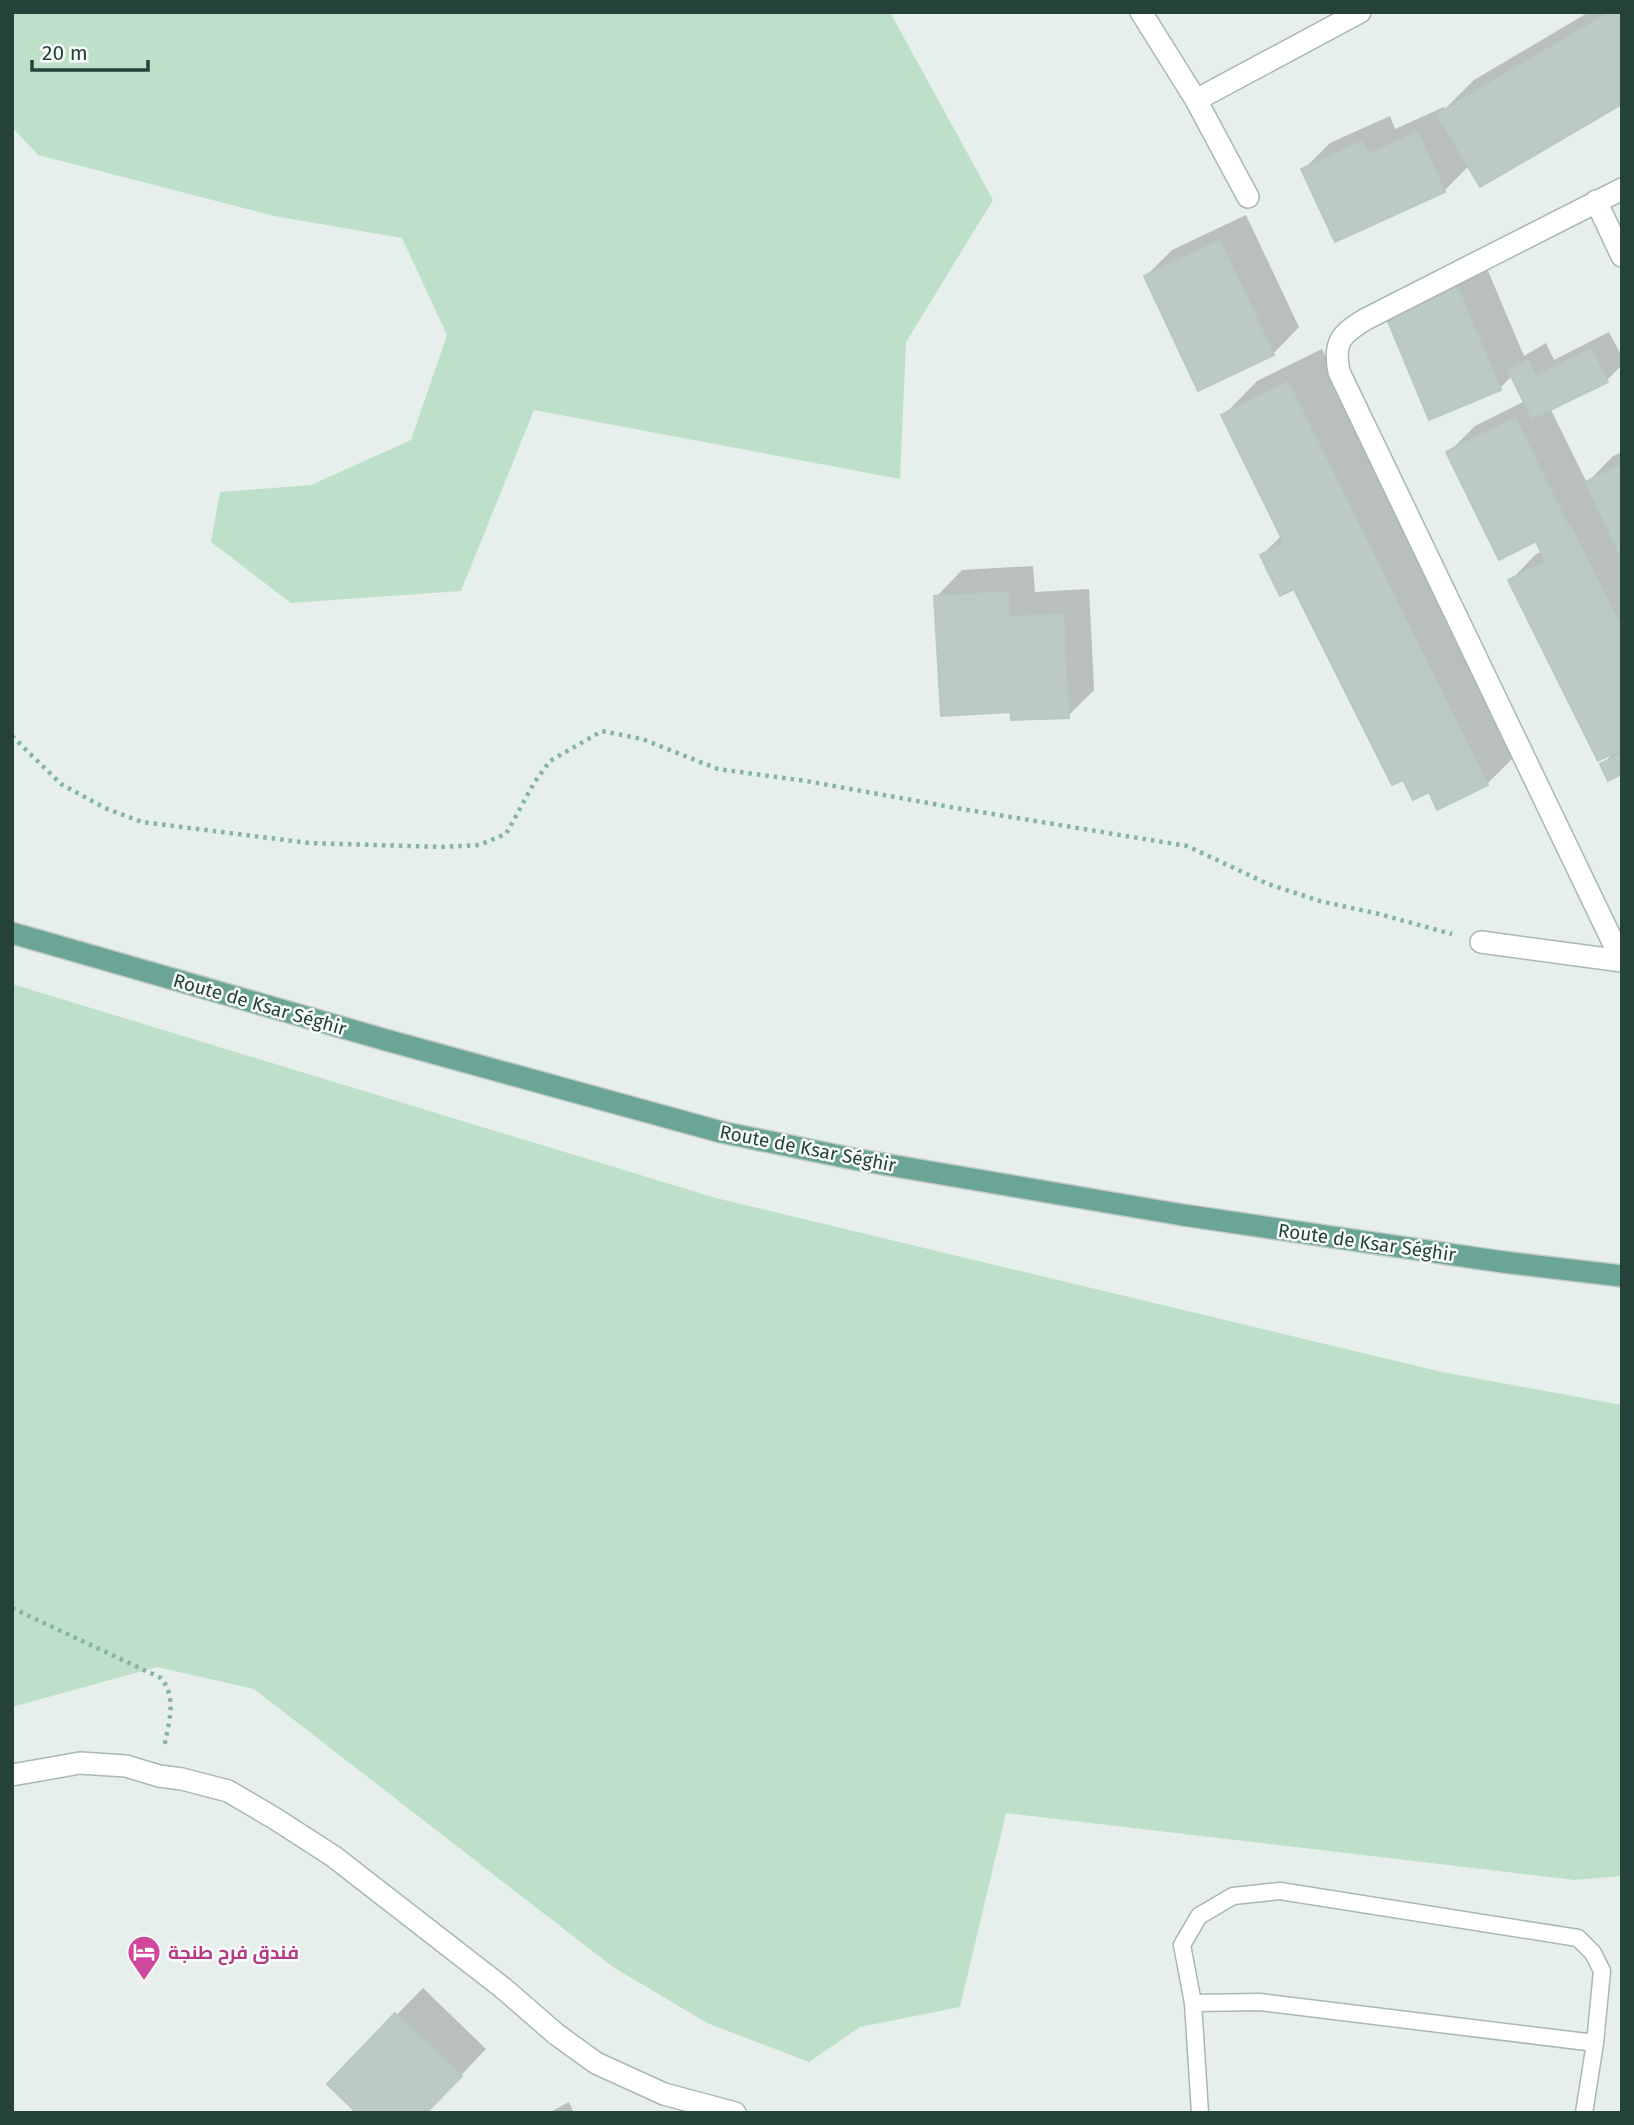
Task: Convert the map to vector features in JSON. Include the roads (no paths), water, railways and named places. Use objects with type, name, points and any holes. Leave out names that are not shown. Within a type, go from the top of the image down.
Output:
[{"type":"main road","name":"Route de Ksar Séghir","points":[[12,933],[413,1048],[722,1132],[854,1159],[1183,1215],[1503,1262],[1622,1276]]},
{"type":"street","points":[[1141,12],[1196,100],[1248,197]]},
{"type":"street","points":[[1196,100],[1360,12]]},
{"type":"street","points":[[1622,189],[1357,325],[1339,342],[1336,355],[1339,372],[1622,961]]},
{"type":"street","points":[[1596,201],[1622,256]]},
{"type":"street","points":[[1481,942],[1622,961]]},
{"type":"street","points":[[12,1775],[80,1763],[126,1766],[228,1791],[333,1856],[596,2063],[664,2094],[735,2113]]},
{"type":"lane","points":[[1200,2113],[1193,2003],[1182,1945],[1199,1916],[1233,1896],[1280,1891],[1578,1938],[1593,1953],[1602,1971],[1595,2043],[1584,2113]]},
{"type":"lane","points":[[1193,2003],[1260,2002],[1595,2043]]},
{"type":"place","name":"فندق فرح طنجة","points":[[144,1982]]}]
